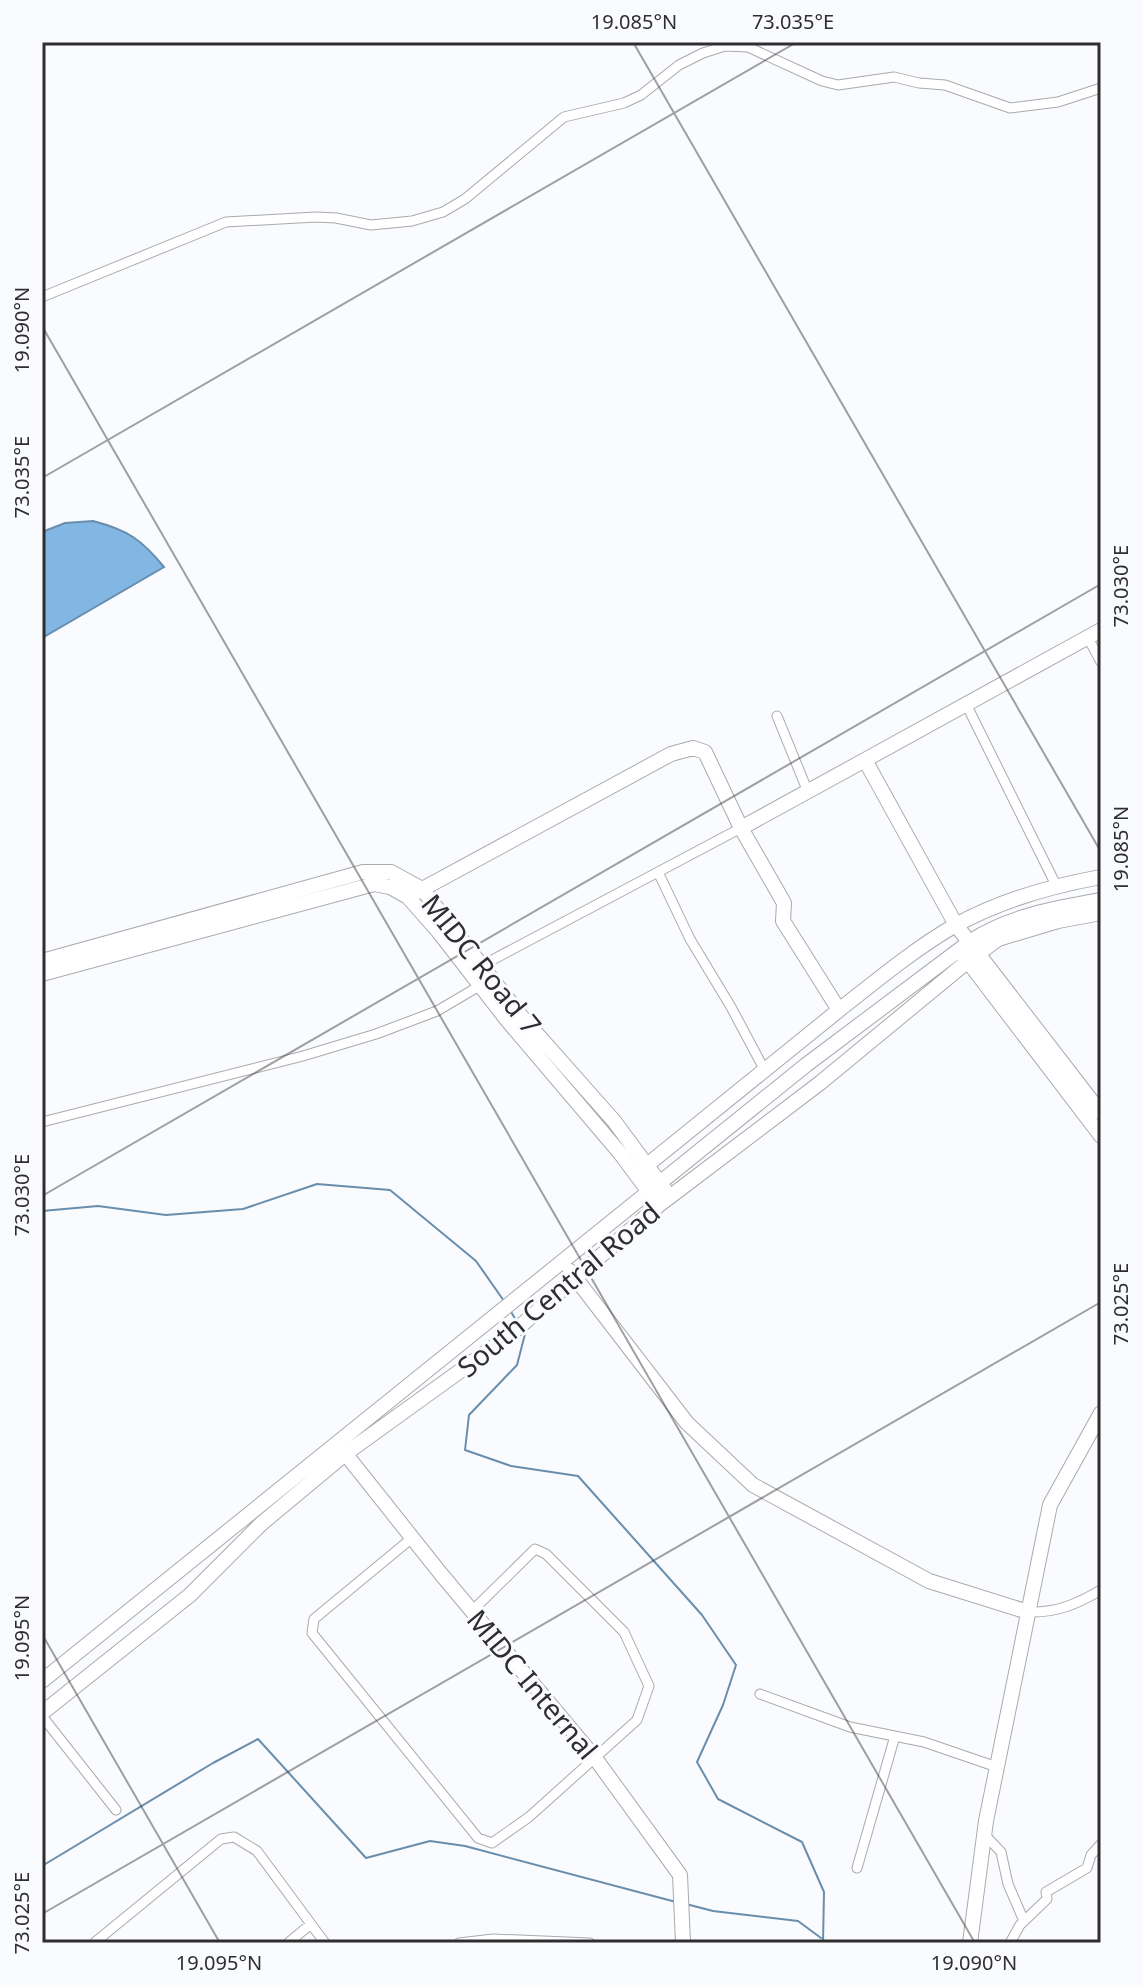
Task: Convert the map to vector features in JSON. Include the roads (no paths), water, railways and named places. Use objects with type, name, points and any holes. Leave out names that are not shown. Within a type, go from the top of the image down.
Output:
[{"type":"street","points":[[42,297],[226,222],[316,217],[371,225],[412,221],[443,212],[465,199],[564,117],[624,103],[641,95],[679,65],[725,46],[748,47],[822,81],[838,85],[894,77],[945,85],[1010,108],[1058,102],[1101,88]]},
{"type":"street","points":[[476,969],[967,706],[1094,634],[1101,662]]},
{"type":"street","points":[[967,706],[1056,885]]},
{"type":"street","points":[[777,716],[808,792]]},
{"type":"street","points":[[408,897],[671,754],[693,748],[705,752],[741,828],[784,903],[783,921],[839,1010]]},
{"type":"street","points":[[865,760],[969,951],[1101,1136]]},
{"type":"street","name":"MIDC Road 7","points":[[313,894],[363,872],[391,872],[422,889],[476,969],[481,985],[507,1020],[642,1170]]},
{"type":"street","points":[[658,872],[690,939],[764,1069]]},
{"type":"street","points":[[660,1195],[642,1170],[764,1069],[916,951],[956,925],[1056,885],[1101,877]]},
{"type":"street","name":"MIDC Road 7","points":[[42,974],[65,962],[313,894],[374,884],[390,887],[408,897],[521,1016],[614,1121],[642,1170]]},
{"type":"street","name":"South Central Road","points":[[42,1715],[190,1595],[342,1449],[563,1261],[820,1083],[969,951],[990,928],[1055,908],[1101,900]]},
{"type":"street","name":"South Central Road","points":[[42,1681],[342,1449],[520,1326],[806,1065],[969,951],[1058,921],[1101,913]]},
{"type":"street","points":[[969,951],[1101,1113]]},
{"type":"street","name":"MIDC Road 7","points":[[42,961],[65,962]]},
{"type":"street","points":[[42,1122],[303,1056],[362,1038],[437,1011],[481,985]]},
{"type":"street","points":[[563,1261],[687,1423],[753,1485],[929,1581],[1028,1612],[1051,1612],[1078,1603],[1101,1590]]},
{"type":"street","points":[[970,1943],[984,1834],[1050,1505],[1101,1413]]},
{"type":"street","name":"MIDC Internal","points":[[342,1449],[595,1758],[680,1875],[683,1943]]},
{"type":"street","points":[[412,1538],[314,1619],[312,1633],[478,1838],[492,1843],[529,1817],[637,1720],[649,1686],[624,1632],[575,1580],[546,1554],[535,1549],[472,1611]]},
{"type":"street","points":[[760,1694],[850,1727],[924,1742],[997,1767]]},
{"type":"street","points":[[42,1715],[116,1810]]},
{"type":"street","points":[[857,1868],[895,1736]]},
{"type":"street","points":[[984,1834],[1001,1852],[1010,1892],[1024,1921]]},
{"type":"street","points":[[94,1943],[221,1839],[234,1837],[257,1851],[325,1943]]},
{"type":"street","points":[[1010,1943],[1024,1921],[1047,1899],[1048,1891],[1087,1868],[1091,1855],[1101,1844]]},
{"type":"street","points":[[288,1943],[311,1924]]},
{"type":"street","points":[[459,1943],[493,1939],[590,1943]]},
{"type":"water","points":[[93,521],[133,537],[164,567],[42,638],[42,532],[65,523]]},
{"type":"waterway","points":[[42,1211],[98,1206],[166,1215],[243,1209],[317,1184],[390,1190],[476,1261],[504,1301]]},
{"type":"waterway","points":[[510,1310],[517,1322]]},
{"type":"waterway","points":[[523,1330],[525,1334],[517,1365],[469,1415],[465,1450],[511,1466],[578,1476],[702,1615],[736,1665],[723,1705],[697,1762],[718,1799],[802,1842],[824,1892],[823,1943]]},
{"type":"waterway","points":[[42,1866],[258,1739],[366,1858],[430,1841],[465,1846],[676,1902]]},
{"type":"waterway","points":[[686,1904],[713,1911],[798,1921],[821,1938]]}]
